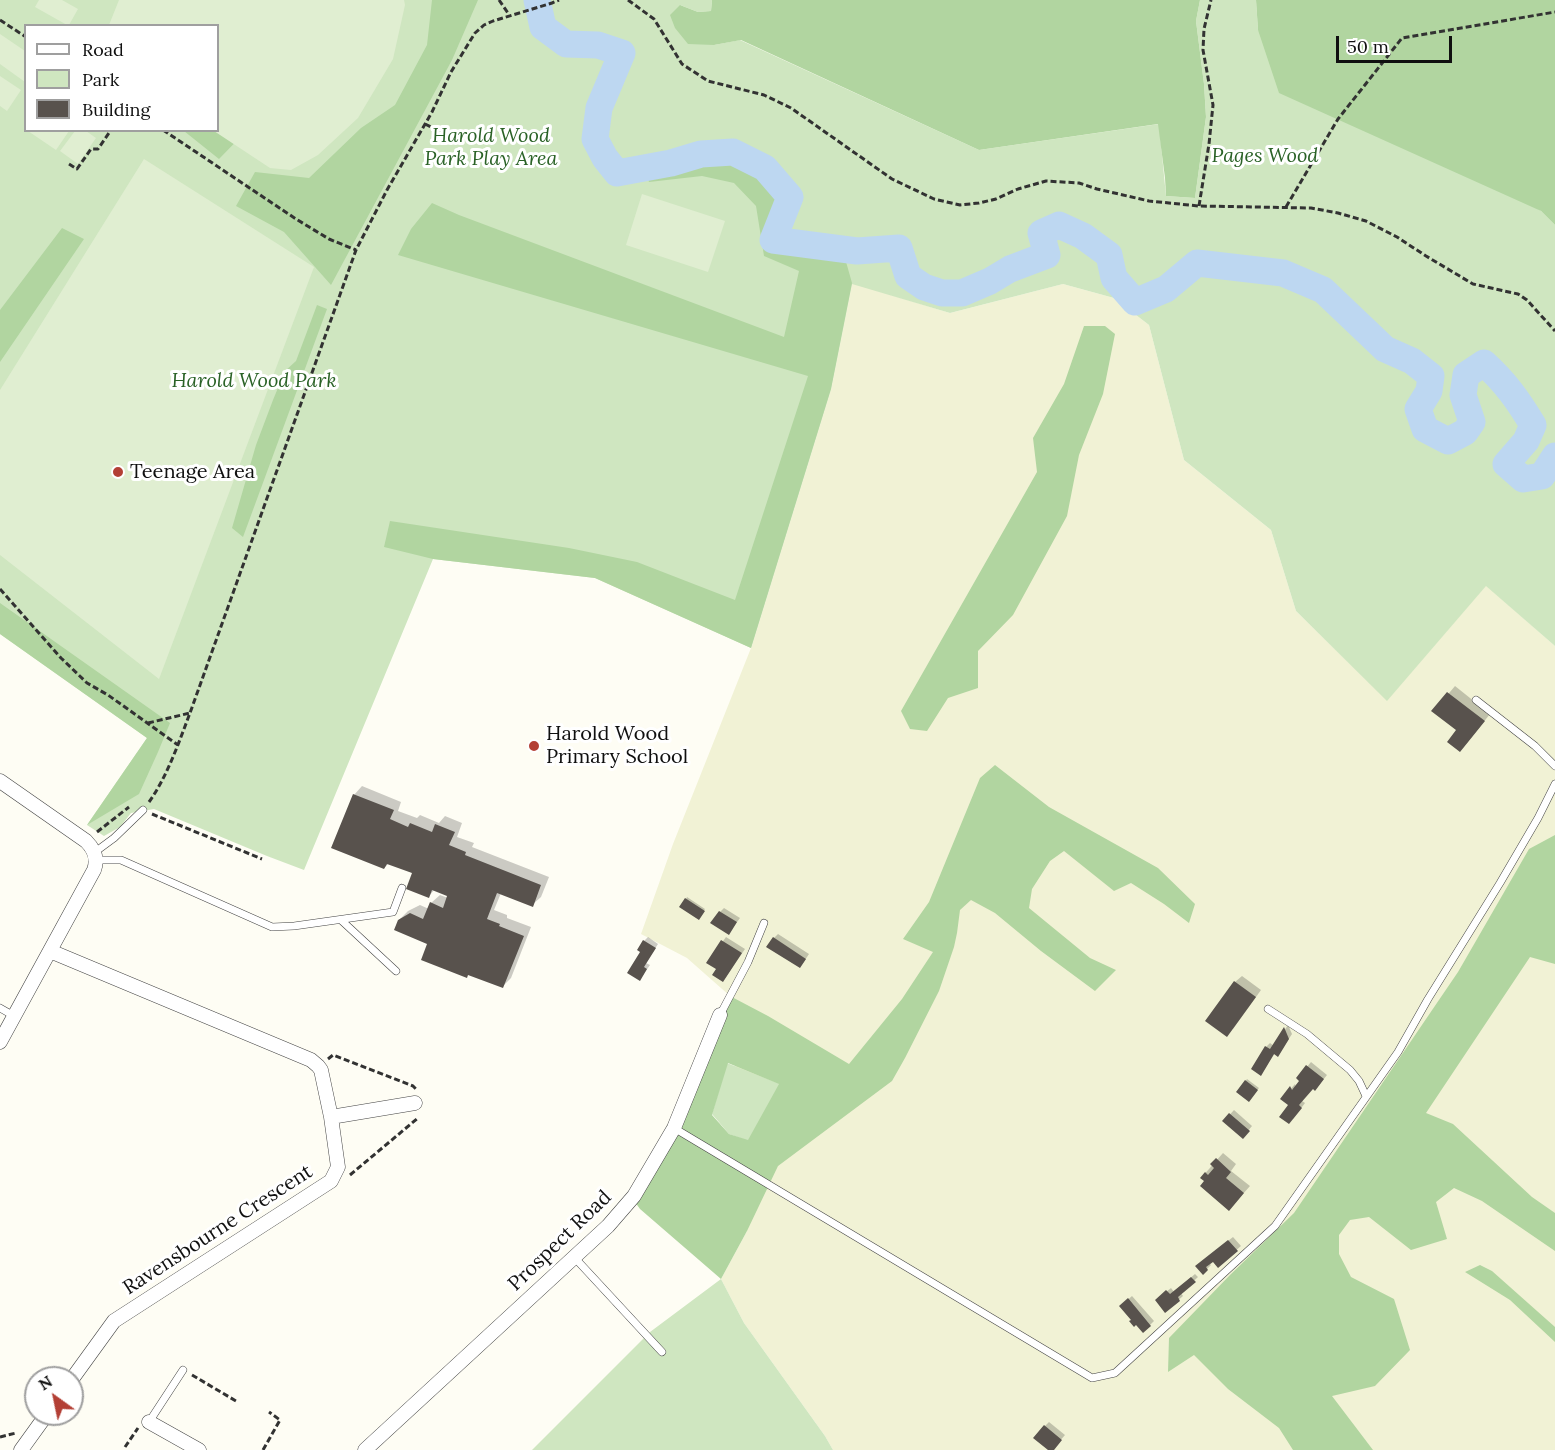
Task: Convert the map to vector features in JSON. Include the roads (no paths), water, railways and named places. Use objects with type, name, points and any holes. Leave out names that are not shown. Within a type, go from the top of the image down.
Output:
[{"type":"street","points":[[0,781],[92,851],[94,870],[0,1042]]},
{"type":"street","name":"Ravensbourne Crescent","points":[[50,951],[311,1060],[321,1070],[338,1167],[331,1181],[114,1321],[81,1366]]},
{"type":"street","name":"Prospect Road","points":[[365,1450],[609,1226],[634,1196],[674,1128],[720,1015]]},
{"type":"street","points":[[331,1118],[414,1103]]},
{"type":"street","points":[[149,1422],[198,1450]]},
{"type":"street","points":[[21,1450],[38,1426]]},
{"type":"lane","points":[[1476,700],[1535,746],[1555,765]]},
{"type":"lane","points":[[674,1128],[1092,1378],[1115,1373],[1275,1226],[1398,1052],[1500,883],[1555,784]]},
{"type":"lane","points":[[92,851],[114,838],[143,810]]},
{"type":"lane","points":[[92,851],[121,860],[272,927],[393,912],[402,888]]},
{"type":"lane","points":[[341,920],[396,971]]},
{"type":"lane","points":[[720,1015],[748,962],[764,923]]},
{"type":"lane","points":[[0,1008],[14,1016]]},
{"type":"lane","points":[[1268,1009],[1307,1034],[1350,1070],[1359,1081],[1366,1096]]},
{"type":"lane","points":[[574,1257],[662,1352]]},
{"type":"lane","points":[[149,1422],[183,1370]]},
{"type":"waterway","points":[[537,0],[543,27],[566,44],[598,45],[622,53],[599,108],[595,139],[605,158],[617,173],[671,163],[701,154],[733,152],[765,168],[790,197],[773,240],[857,251],[899,248],[908,276],[924,287],[942,293],[962,293],[1010,269],[1047,255],[1041,233],[1059,225],[1083,236],[1109,255],[1114,278],[1135,302],[1166,289],[1197,263],[1283,273],[1323,290],[1385,349],[1412,361],[1431,376],[1429,391],[1418,409],[1425,429],[1448,441],[1465,432],[1472,422],[1463,395],[1466,375],[1484,363],[1511,392],[1533,425],[1526,441],[1506,464],[1523,479],[1542,476],[1555,456]]},
{"type":"place","name":"Teenage Area","points":[[118,472]]},
{"type":"place","name":"Harold Wood Primary School","points":[[534,746]]},
{"type":"park label","name":"Harold Wood Park Play Area","points":[[491,148]]},
{"type":"park label","name":"Pages Wood","points":[[1265,156]]},
{"type":"park label","name":"Harold Wood Park","points":[[254,381]]}]
